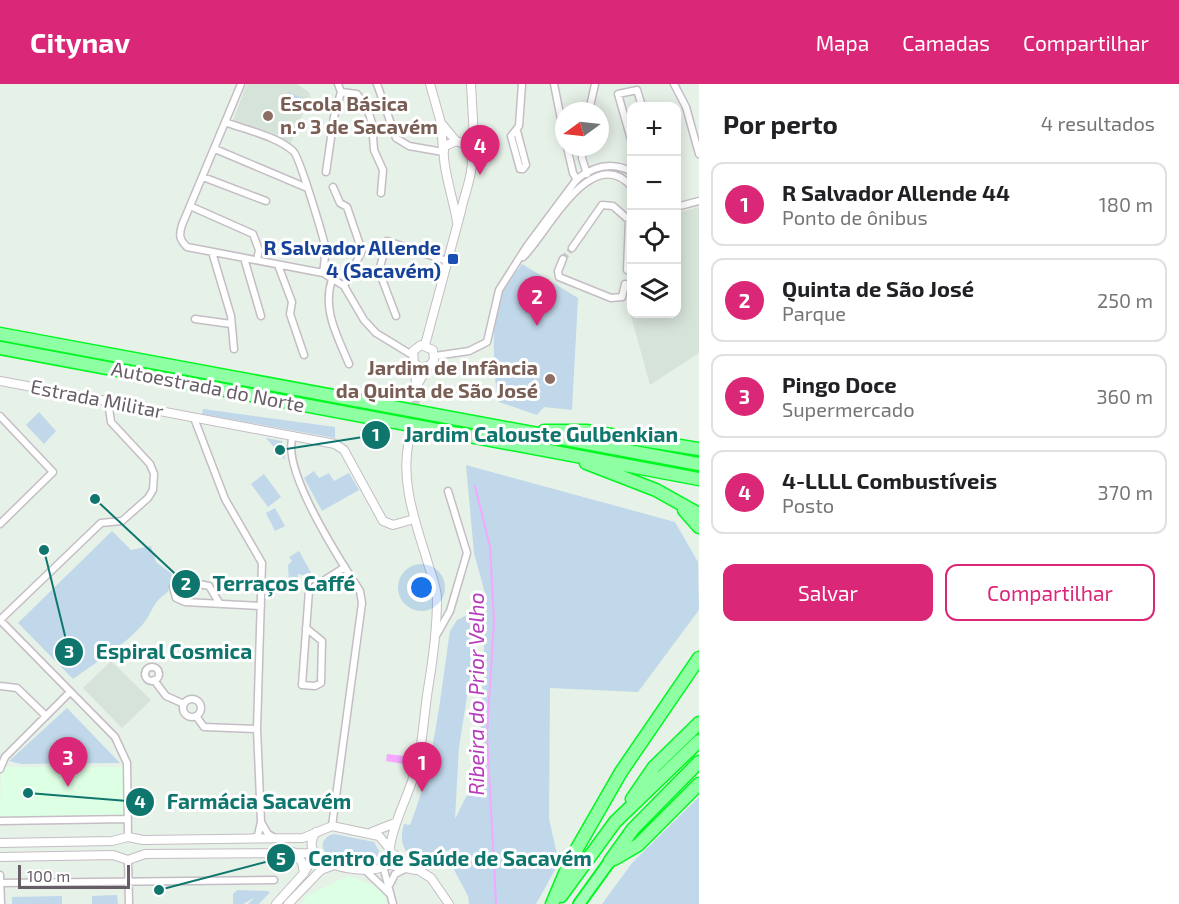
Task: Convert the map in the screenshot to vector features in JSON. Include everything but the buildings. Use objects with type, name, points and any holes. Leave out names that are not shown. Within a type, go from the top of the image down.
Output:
[{"type":"highway","name":"Autoestrada do Norte","points":[[0,334],[699,464]]},
{"type":"highway","name":"Autoestrada do Norte","points":[[0,348],[699,479]]},
{"type":"highway","points":[[531,433],[586,431],[699,450]]},
{"type":"highway","points":[[554,452],[670,496],[699,514]]},
{"type":"highway","points":[[670,496],[699,527]]},
{"type":"highway","points":[[554,904],[571,859],[621,772],[699,658]]},
{"type":"highway","points":[[554,904],[654,767],[699,723]]},
{"type":"highway","points":[[615,822],[699,741]]},
{"type":"highway","points":[[579,904],[639,822],[699,762]]},
{"type":"highway","points":[[610,861],[638,845],[699,784]]},
{"type":"street","points":[[242,84],[190,206],[179,235],[182,242],[187,247],[323,273],[344,286],[364,320],[376,333],[413,359],[418,367],[427,367]]},
{"type":"street","points":[[326,172],[334,117],[341,92],[338,84]]},
{"type":"street","points":[[376,84],[396,138],[401,144],[443,151]]},
{"type":"street","points":[[430,84],[441,123],[443,151],[457,222]]},
{"type":"street","points":[[425,345],[457,222],[469,186],[474,138],[471,84]]},
{"type":"street","points":[[517,131],[511,136],[512,143],[520,168],[523,169],[526,165],[517,131],[522,84]]},
{"type":"street","points":[[554,84],[558,102]]},
{"type":"street","points":[[591,102],[595,84]]},
{"type":"street","points":[[674,84],[686,107],[699,154]]},
{"type":"street","points":[[627,126],[618,94],[637,90],[641,102]]},
{"type":"street","points":[[341,92],[357,94],[367,108],[374,150],[383,170],[381,193]]},
{"type":"street","points":[[225,122],[285,145],[295,152],[305,174],[305,187],[325,248],[323,273]]},
{"type":"street","points":[[441,123],[456,141]]},
{"type":"street","points":[[443,151],[450,142],[456,141],[463,142],[471,150]]},
{"type":"street","points":[[215,149],[305,187]]},
{"type":"street","points":[[570,156],[577,179],[582,185]]},
{"type":"street","points":[[583,156],[586,172],[591,179]]},
{"type":"street","points":[[435,356],[469,351],[487,342],[496,296],[520,260],[526,246],[577,179],[586,172],[609,165],[627,178]]},
{"type":"street","points":[[520,260],[532,249],[565,202],[582,185],[591,179],[611,176],[627,179]]},
{"type":"street","points":[[203,177],[266,201]]},
{"type":"street","points":[[333,187],[340,203],[347,207],[362,251],[344,286]]},
{"type":"street","points":[[451,188],[458,193],[466,190]]},
{"type":"street","points":[[681,206],[699,201]]},
{"type":"street","points":[[572,248],[603,205],[613,206],[627,217]]},
{"type":"street","points":[[190,206],[253,234],[259,250],[257,260]]},
{"type":"street","points":[[396,316],[379,271],[387,242],[447,261]]},
{"type":"street","points":[[213,252],[231,316],[234,349]]},
{"type":"street","points":[[244,258],[261,316]]},
{"type":"street","points":[[563,259],[558,271],[559,277],[600,294],[611,298],[622,297],[625,284]]},
{"type":"street","points":[[278,264],[292,302],[290,314],[304,355]]},
{"type":"street","points":[[332,279],[327,295],[327,308],[349,364]]},
{"type":"street","points":[[195,319],[231,324]]},
{"type":"street","points":[[425,345],[433,350],[435,356],[433,363],[427,367],[417,390],[413,359],[415,348],[425,345]]},
{"type":"street","name":"Estrada Militar","points":[[0,381],[335,444],[344,450],[383,521],[388,525],[414,519]]},
{"type":"street","points":[[108,401],[111,423],[150,464],[154,474],[153,490],[148,498],[122,521],[101,523],[0,620],[115,737],[127,763],[128,839],[139,849],[128,857]]},
{"type":"street","points":[[0,417],[53,472],[0,524]]},
{"type":"street","points":[[194,418],[221,491],[262,563],[257,729],[261,822],[258,835],[253,838]]},
{"type":"street","points":[[293,436],[292,463],[308,501],[360,591],[362,603],[332,826]]},
{"type":"street","points":[[393,904],[384,865],[390,850],[395,823],[417,764],[436,634],[437,595],[414,519],[407,483],[406,453],[409,440]]},
{"type":"street","points":[[436,634],[450,611],[467,553],[448,491]]},
{"type":"street","points":[[306,628],[322,641],[321,683],[315,686],[302,685],[306,628],[309,590],[345,567]]},
{"type":"street","points":[[220,604],[209,586],[179,580],[173,587],[176,598],[185,602],[220,604],[261,606]]},
{"type":"street","points":[[154,680],[166,696],[184,704]]},
{"type":"street","points":[[0,686],[17,688],[46,716]]},
{"type":"street","points":[[0,769],[5,757],[70,692]]},
{"type":"street","points":[[190,699],[199,702],[201,712],[196,716],[186,715],[184,704],[190,699]]},
{"type":"street","points":[[196,716],[204,727],[257,729]]},
{"type":"street","points":[[0,821],[128,819]]},
{"type":"street","points":[[261,822],[268,834],[275,838]]},
{"type":"street","points":[[369,833],[383,830],[395,823]]},
{"type":"street","points":[[0,843],[128,839],[303,838],[332,826],[381,837],[390,850],[438,886],[449,904]]},
{"type":"street","points":[[276,904],[304,873],[314,854],[312,842],[316,832]]},
{"type":"street","points":[[128,839],[117,848],[128,857],[129,904]]},
{"type":"street","points":[[0,857],[128,857],[293,852],[314,854],[325,862],[364,869],[384,865],[417,870]]},
{"type":"street","points":[[293,852],[302,862],[304,873]]},
{"type":"street","points":[[288,904],[321,870],[337,864]]},
{"type":"street","points":[[364,869],[391,894]]},
{"type":"street","points":[[390,884],[395,874],[405,869]]},
{"type":"street","points":[[0,875],[1,904]]},
{"type":"street","points":[[0,883],[274,880]]},
{"type":"shaded area","name":"Escola Básica n.º 3 de Sacavém","points":[[247,84],[297,84],[309,92],[314,110],[303,113],[291,143],[233,120]]},
{"type":"shaded area","points":[[289,92],[303,98],[298,110],[284,104]]},
{"type":"shaded area","points":[[699,207],[699,353],[650,385],[632,318],[681,318],[681,212]]},
{"type":"shaded area","points":[[522,264],[578,298],[572,410],[544,407],[537,415],[499,402],[495,379],[494,348],[497,304],[505,287]]},
{"type":"shaded area","points":[[203,409],[335,427],[335,438],[202,414]]},
{"type":"shaded area","points":[[39,412],[56,431],[44,444],[26,425]]},
{"type":"shaded area","points":[[266,438],[282,441],[285,460]]},
{"type":"shaded area","points":[[466,465],[675,522],[698,562],[699,610],[638,692],[550,688],[549,819],[559,863],[536,904],[469,904],[468,896],[452,866],[451,849],[423,864],[407,853],[402,837],[404,824],[410,825],[431,753],[450,631],[457,620],[481,608],[459,747],[455,819],[479,771],[486,597],[474,553]]},
{"type":"shaded area","points":[[314,471],[319,478],[329,473],[334,481],[349,473],[359,490],[322,511],[304,478]]},
{"type":"shaded area","points":[[264,474],[281,497],[268,507],[251,484]]},
{"type":"shaded area","points":[[275,508],[285,526],[275,531],[266,513]]},
{"type":"shaded area","points":[[112,531],[131,550],[151,546],[156,562],[172,574],[168,592],[156,603],[143,624],[127,640],[73,679],[18,623]]},
{"type":"shaded area","points":[[299,551],[314,578],[298,574],[298,581],[289,581],[288,565],[292,561],[289,557]]},
{"type":"shaded area","points":[[111,661],[151,700],[122,728],[83,688]]},
{"type":"shaded area","points":[[67,708],[120,763],[21,764],[9,761]]},
{"type":"shaded area","points":[[387,754],[404,756],[403,764],[386,761]]},
{"type":"shaded area","points":[[1,767],[127,767],[128,819],[0,821]]},
{"type":"shaded area","points":[[699,797],[699,904],[602,904],[632,863]]},
{"type":"shaded area","points":[[334,834],[374,842],[379,851],[377,857],[368,861],[353,861],[328,854],[323,845],[328,837]]},
{"type":"shaded area","points":[[348,876],[376,886],[384,893],[387,904],[302,904],[306,896]]},
{"type":"shaded area","points":[[237,890],[270,892],[259,904],[248,904],[255,897],[243,904],[233,904],[233,894]]},
{"type":"shaded area","points":[[117,895],[118,904],[92,904],[92,896]]},
{"type":"shaded area","points":[[62,896],[62,904],[12,904],[12,897]]},
{"type":"waterway","name":"Ribeira do Prior Velho","points":[[475,486],[490,547],[494,621],[487,734],[496,904]]},
{"type":"tunnel","points":[[563,259],[572,248]]},
{"type":"tunnel","points":[[409,440],[417,394]]},
{"type":"place","name":"Escola Básica n.º 3 de Sacavém","points":[[268,116]]},
{"type":"place","name":"4-LLLL Combustíveis","points":[[480,175]]},
{"type":"place","name":"R Salvador Allende 4 (Sacavém)","points":[[453,259]]},
{"type":"place","name":"Quinta de São José","points":[[537,326]]},
{"type":"place","name":"Jardim de Infância da Quinta de São José","points":[[550,379]]},
{"type":"place","name":"Jardim Calouste Gulbenkian","points":[[280,450]]},
{"type":"place","name":"Terraços Caffé","points":[[95,499]]},
{"type":"place","name":"Espiral Cosmica","points":[[44,550]]},
{"type":"place","name":"Pingo Doce","points":[[68,787]]},
{"type":"place","name":"R Salvador Allende 44","points":[[422,792]]},
{"type":"place","name":"Farmácia Sacavém","points":[[28,793]]},
{"type":"place","name":"Centro de Saúde de Sacavém","points":[[159,890]]}]
